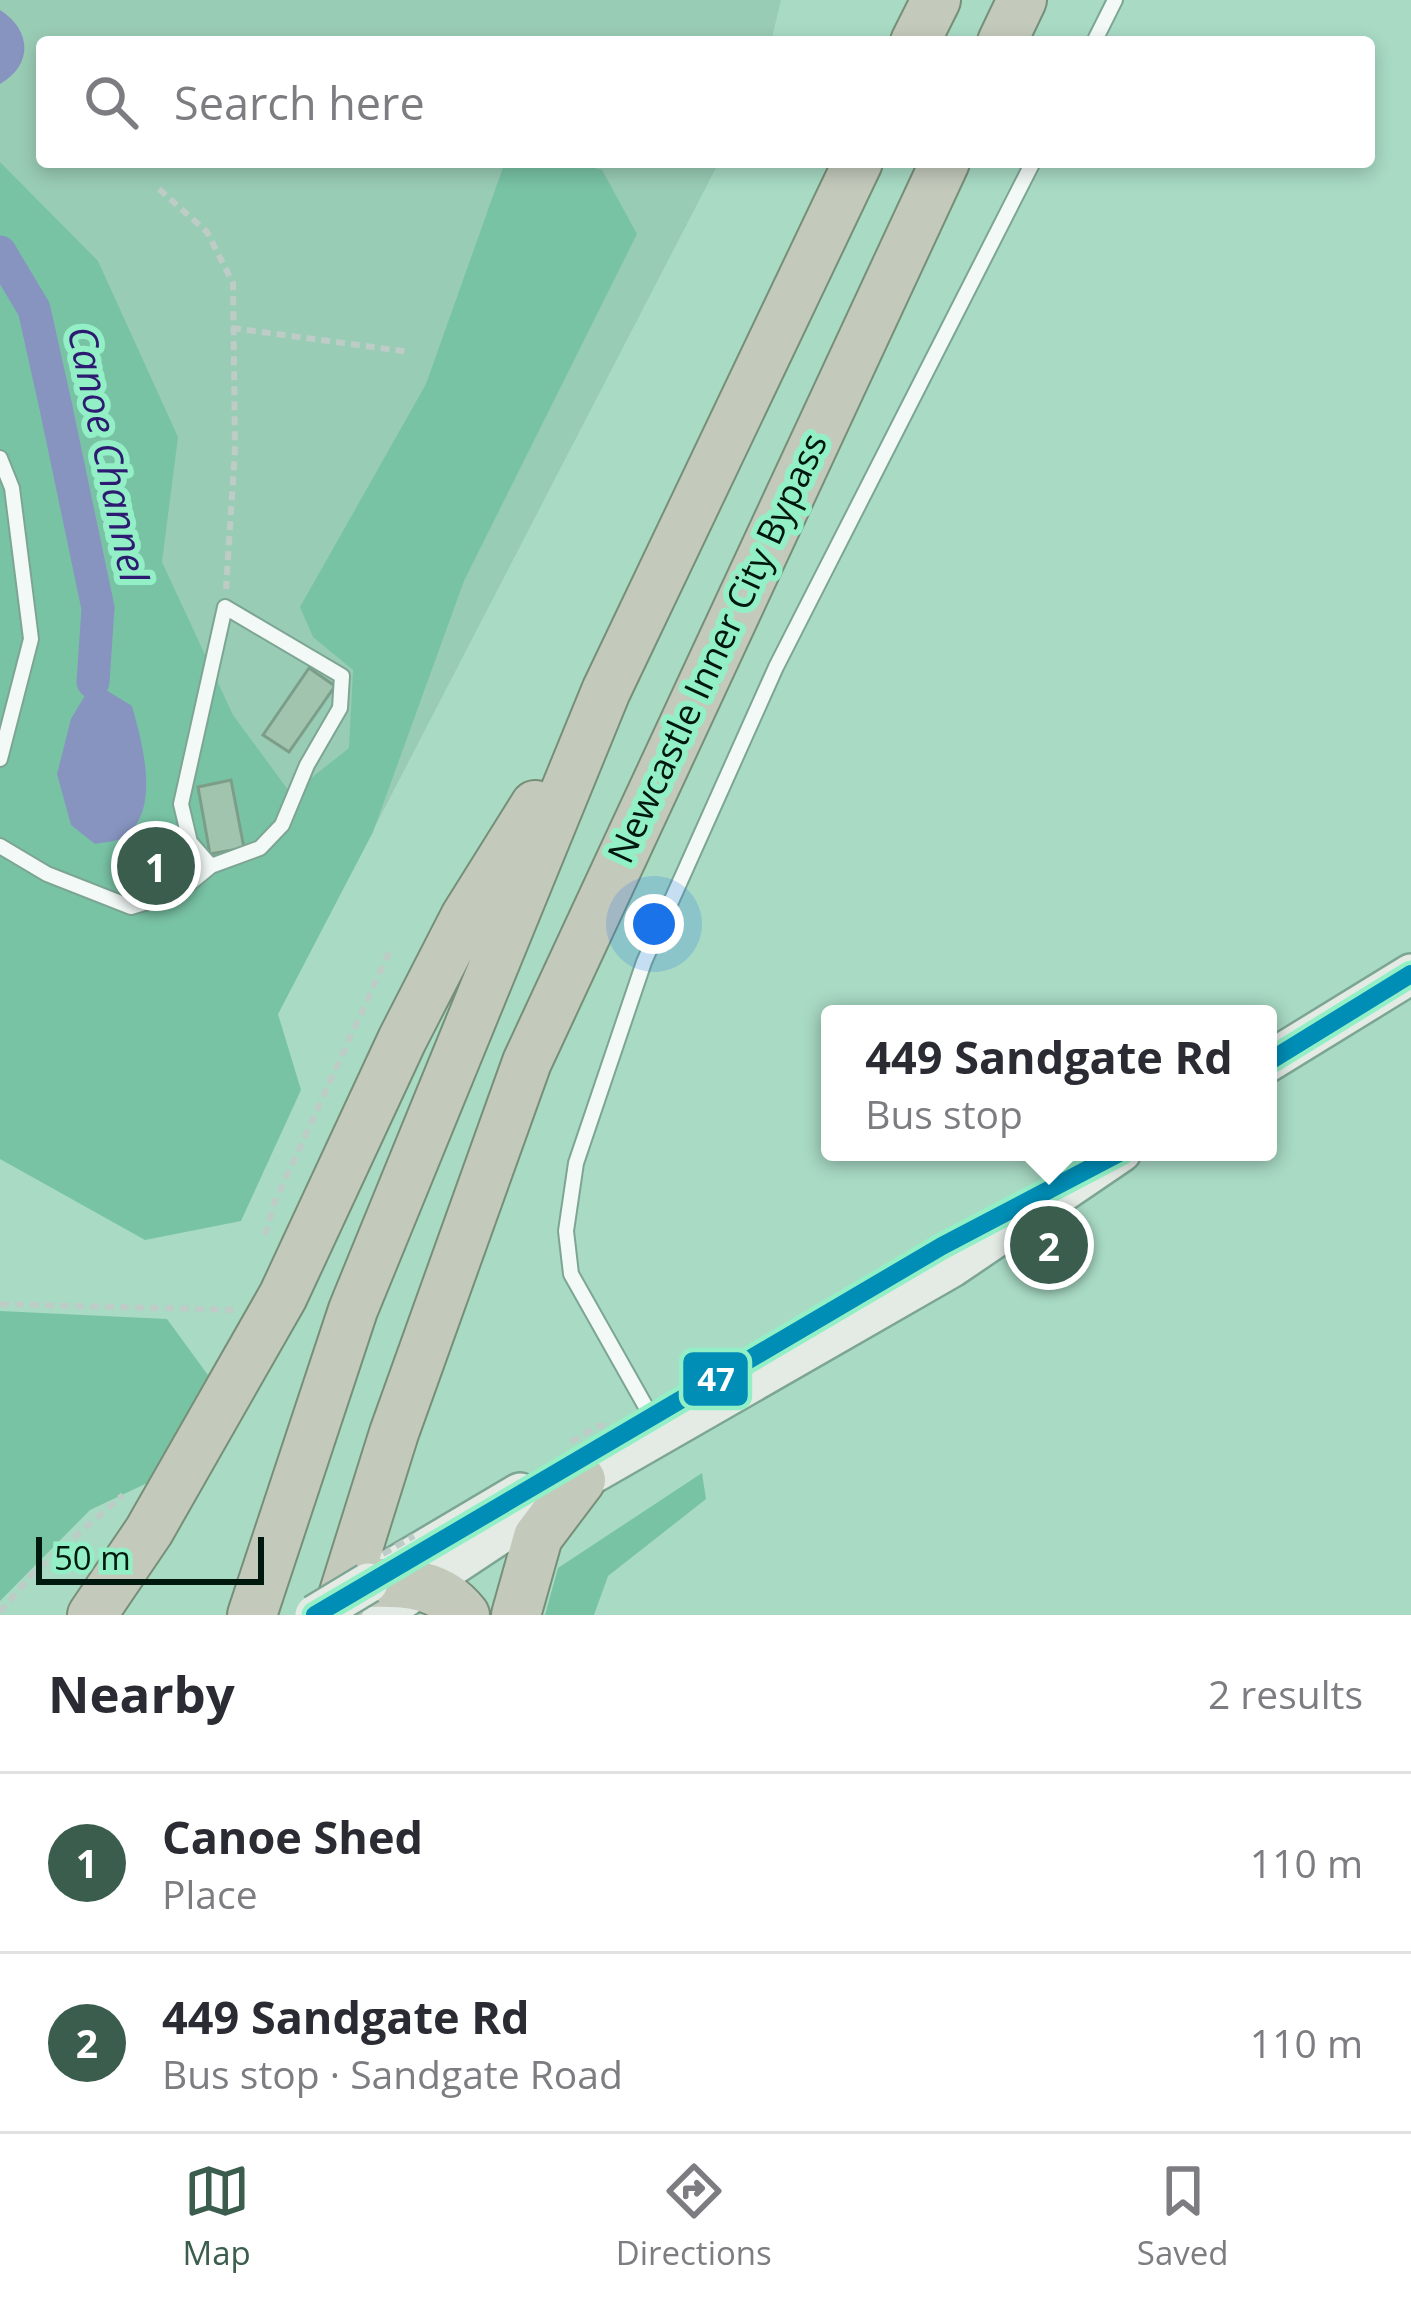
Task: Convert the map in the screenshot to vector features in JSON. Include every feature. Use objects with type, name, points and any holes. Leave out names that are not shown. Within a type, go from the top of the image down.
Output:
[{"type":"highway","points":[[919,36],[936,0]]},
{"type":"highway","points":[[1005,36],[1022,0]]},
{"type":"highway","name":"Newcastle Inner City Bypass","points":[[252,1615],[353,1310],[606,691],[855,168]]},
{"type":"highway","name":"Newcastle Inner City Bypass","points":[[361,1604],[394,1433],[527,1062],[942,168]]},
{"type":"highway","points":[[92,1615],[149,1531],[283,1295],[465,917],[606,691]]},
{"type":"highway","points":[[516,1615],[538,1537],[581,1480]]},
{"type":"highway","points":[[361,1604],[424,1568],[465,1615]]},
{"type":"main road","points":[[1277,1056],[1411,974]]},
{"type":"main road","points":[[424,1568],[651,1416],[942,1246],[1105,1161]]},
{"type":"main road","points":[[424,1568],[952,1267],[1107,1161]]},
{"type":"main road","points":[[315,1615],[361,1604]]},
{"type":"lane","points":[[1097,36],[1115,0]]},
{"type":"lane","points":[[651,1416],[571,1274],[566,1231],[576,1163],[644,962],[776,667],[1030,168]]},
{"type":"lane","points":[[0,458],[12,488],[31,639],[0,759]]},
{"type":"lane","points":[[0,845],[47,874],[131,907],[178,893],[211,866],[260,848],[282,825],[307,765],[340,708],[342,676],[224,607],[181,804],[190,842],[211,866]]},
{"type":"path","points":[[159,189],[207,232],[233,283],[235,449],[224,607]]},
{"type":"path","points":[[232,328],[410,352]]},
{"type":"path","points":[[262,1247],[274,1204],[391,948]]},
{"type":"path","points":[[0,1304],[244,1311]]},
{"type":"path","points":[[0,1612],[34,1572],[132,1485]]},
{"type":"green space","points":[[0,0],[781,0],[772,36],[36,36],[36,168],[716,168],[278,1014],[0,1068]]},
{"type":"green space","points":[[0,162],[98,261],[178,437],[162,562],[233,715],[291,794],[349,748],[353,670],[313,637],[300,607],[426,384],[503,168],[602,170],[637,234],[464,581],[373,832],[278,1014],[301,1090],[241,1221],[145,1240],[0,1159]]},
{"type":"green space","points":[[0,1311],[167,1319],[213,1382],[179,1468],[90,1510],[0,1601]]},
{"type":"green space","points":[[702,1473],[706,1499],[608,1576],[594,1615],[545,1615],[558,1568]]},
{"type":"water","points":[[0,10],[18,27],[24,47],[18,67],[0,84]]},
{"type":"water","points":[[93,682],[132,706],[146,775],[143,811],[136,825],[121,839],[95,844],[71,825],[57,774],[71,719]]},
{"type":"building","points":[[309,668],[335,686],[289,752],[263,735]]},
{"type":"building","points":[[231,780],[244,848],[210,854],[198,787]]},
{"type":"building","points":[[173,838],[185,881],[140,894],[128,851]]},
{"type":"waterway","name":"Canoe Channel","points":[[0,252],[34,309],[55,403],[98,608],[93,682]]},
{"type":"transit line","name":"47","points":[[1277,1056],[1411,974]]},
{"type":"transit line","name":"47","points":[[315,1615],[942,1246],[1104,1161]]},
{"type":"place","name":"Canoe Shed","points":[[156,866]]},
{"type":"place","name":"449 Sandgate Rd","points":[[1049,1245]]}]
